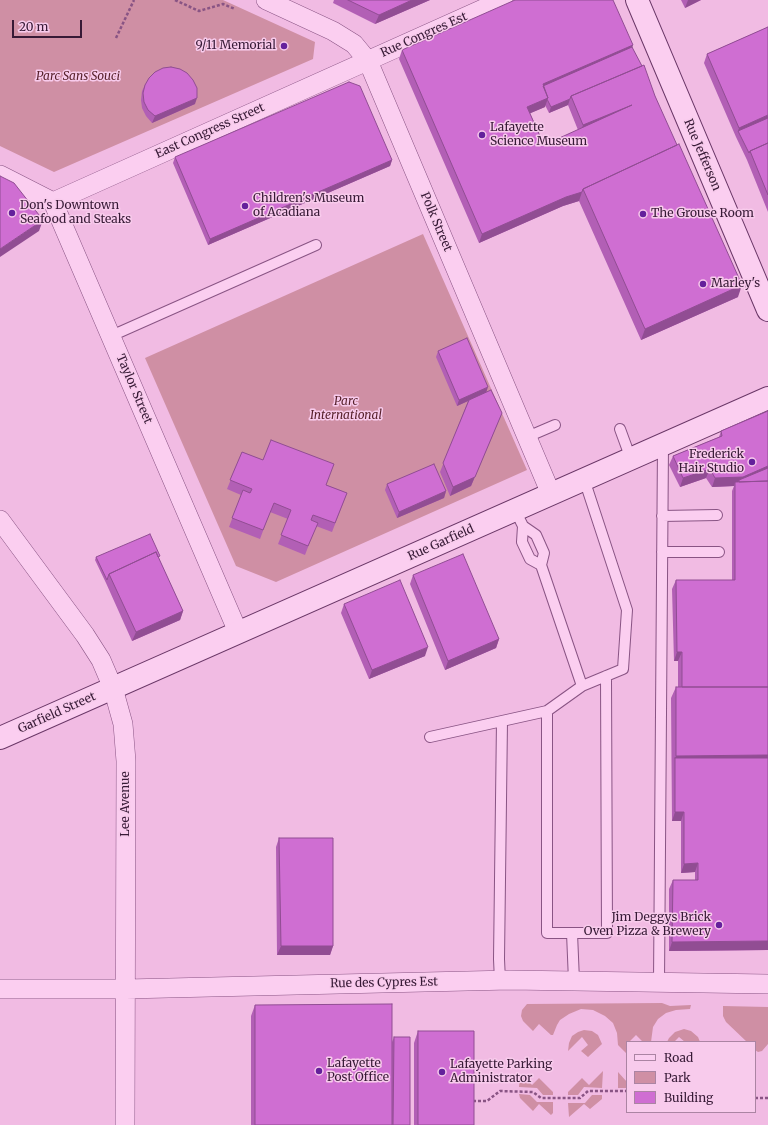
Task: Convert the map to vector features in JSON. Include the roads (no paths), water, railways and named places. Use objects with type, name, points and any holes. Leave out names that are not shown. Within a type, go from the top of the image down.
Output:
[{"type":"street","name":"Polk Street","points":[[266,0],[333,32],[354,44],[368,61],[551,494]]},
{"type":"street","name":"Rue Congres Est","points":[[368,61],[503,0]]},
{"type":"street","name":"Rue Jefferson","points":[[637,0],[768,310]]},
{"type":"street","name":"East Congress Street","points":[[53,202],[368,61]]},
{"type":"street","points":[[0,175],[53,202]]},
{"type":"street","name":"Taylor Street","points":[[53,202],[238,632]]},
{"type":"street","name":"Rue Garfield","points":[[113,688],[238,632],[519,518],[551,494],[768,398]]},
{"type":"street","name":"Lee Avenue","points":[[0,520],[85,635],[101,660],[113,688],[123,724],[126,761],[125,1125]]},
{"type":"street","name":"Garfield Street","points":[[0,738],[113,688]]},
{"type":"street","name":"Rue des Cypres Est","points":[[0,989],[500,981],[768,984]]},
{"type":"lane","points":[[111,336],[316,245]]},
{"type":"lane","points":[[527,437],[555,425]]},
{"type":"lane","points":[[620,429],[631,458]]},
{"type":"lane","points":[[659,982],[663,444]]},
{"type":"lane","points":[[430,737],[547,711],[582,686],[623,669],[627,610],[584,479]]},
{"type":"lane","points":[[662,516],[717,516]]},
{"type":"lane","points":[[519,518],[536,535],[544,553],[541,565],[582,686]]},
{"type":"lane","points":[[519,518],[522,542],[530,559],[541,565]]},
{"type":"lane","points":[[662,552],[719,552]]},
{"type":"lane","points":[[547,711],[547,933],[607,933],[606,676]]},
{"type":"lane","points":[[500,981],[502,721]]},
{"type":"lane","points":[[572,933],[574,981]]},
{"type":"place","name":"9/11 Memorial","points":[[284,46]]},
{"type":"place","name":"Lafayette Science Museum","points":[[482,135]]},
{"type":"place","name":"Children's Museum of Acadiana","points":[[245,206]]},
{"type":"place","name":"Don's Downtown Seafood and Steaks","points":[[12,213]]},
{"type":"place","name":"The Grouse Room","points":[[643,214]]},
{"type":"place","name":"Marley's","points":[[703,284]]},
{"type":"place","name":"Frederick Hair Studio","points":[[752,462]]},
{"type":"place","name":"Jim Deggys Brick Oven Pizza & Brewery","points":[[719,925]]},
{"type":"place","name":"Lafayette Post Office","points":[[319,1071]]},
{"type":"place","name":"Lafayette Parking Administrator","points":[[442,1072]]},
{"type":"park label","name":"Parc Sans Souci","points":[[78,77]]},
{"type":"park label","name":"Parc International","points":[[346,409]]}]
